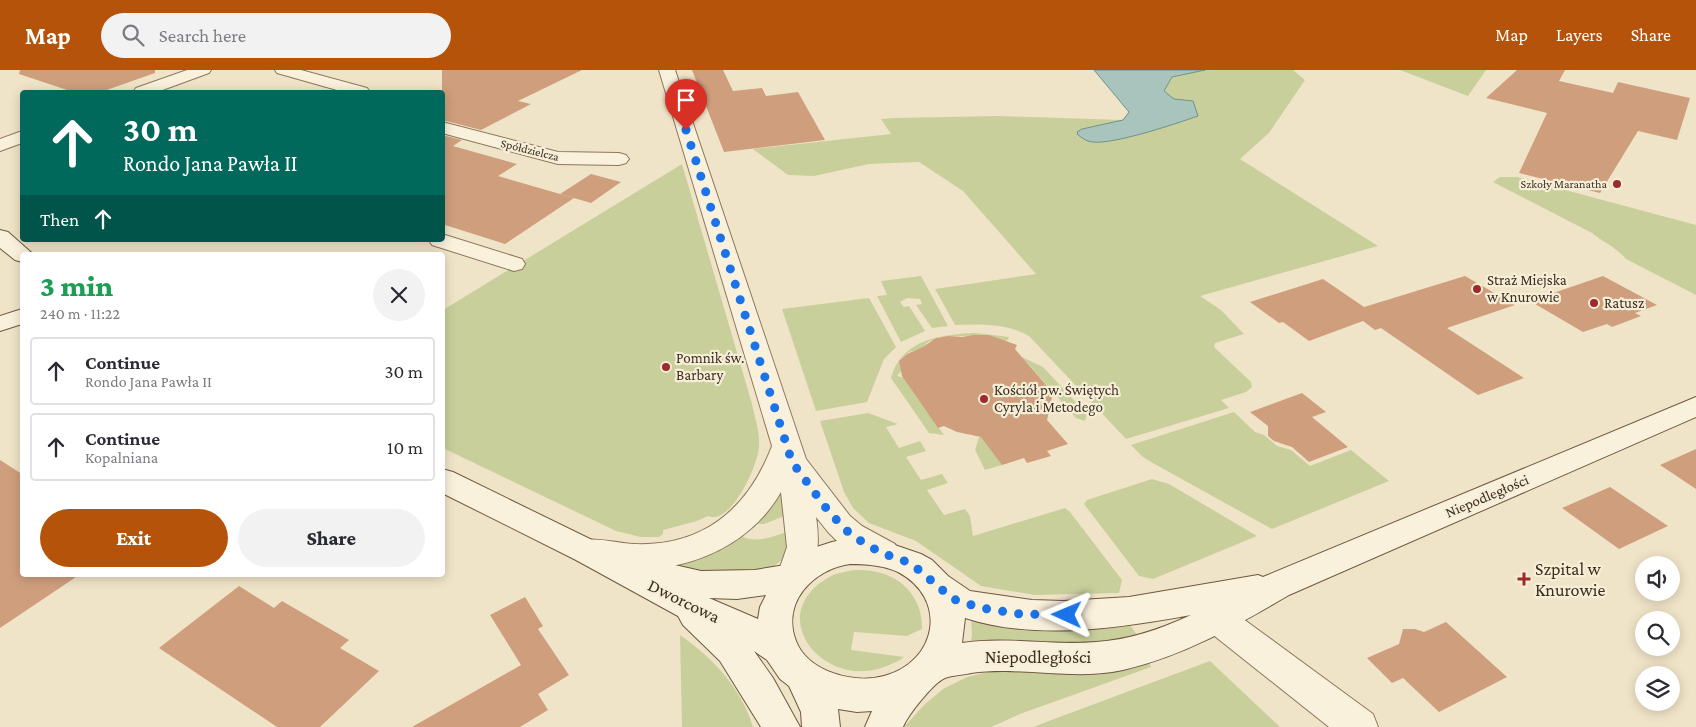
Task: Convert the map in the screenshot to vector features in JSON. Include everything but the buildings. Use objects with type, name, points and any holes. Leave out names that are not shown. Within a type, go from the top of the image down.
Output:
[{"type":"street","points":[[148,90],[203,70]]},
{"type":"street","points":[[283,70],[354,90]]},
{"type":"street","points":[[667,70],[790,454],[801,520],[803,547],[794,576]]},
{"type":"street","name":"Spółdzielcza","points":[[445,128],[558,158],[618,159]]},
{"type":"street","points":[[0,145],[20,138]]},
{"type":"street","points":[[0,237],[20,253]]},
{"type":"street","points":[[445,242],[514,264]]},
{"type":"street","points":[[0,324],[20,317]]},
{"type":"street","name":"Niepodległości","points":[[924,673],[965,658],[990,656],[1096,658],[1128,654],[1156,645],[1219,620],[1277,585],[1696,406]]},
{"type":"street","points":[[588,551],[634,557],[666,555],[706,544],[738,525],[763,496],[776,473],[790,454]]},
{"type":"street","points":[[790,454],[839,524],[851,535],[883,554]]},
{"type":"street","name":"Dworcowa","points":[[445,481],[588,551],[682,603],[755,633],[780,650]]},
{"type":"street","name":"Dworcowa","points":[[588,551],[661,577],[718,587],[763,583],[794,576]]},
{"type":"street","points":[[884,727],[890,713],[942,652],[948,627],[944,599],[936,586],[913,565],[898,558],[867,551],[835,553],[820,558],[794,576],[775,608],[775,636],[780,650],[789,664],[804,678],[821,688],[842,694],[860,696],[880,694],[899,689],[924,673]]},
{"type":"street","name":"Niepodległości","points":[[936,586],[953,599],[981,608],[1020,614],[1082,616],[1132,612],[1277,585]]},
{"type":"street","points":[[682,603],[733,650],[760,690],[781,727]]},
{"type":"street","points":[[1219,620],[1359,727]]},
{"type":"street","points":[[804,678],[820,712],[821,727]]},
{"type":"green space","points":[[1203,70],[1293,70],[1305,80],[1269,133],[1240,159],[1378,246],[1200,296],[1221,310],[1244,334],[1215,343],[1214,347],[1251,382],[1252,387],[1246,392],[1221,400],[1229,408],[1126,439],[1030,337],[1022,332],[1003,327],[955,325],[935,289],[1036,274],[963,191],[919,162],[869,164],[814,176],[788,175],[753,149],[891,134],[881,119],[997,116],[1123,120],[1082,129],[1078,136],[1193,101],[1174,99],[1164,91],[1172,77]]},
{"type":"green space","points":[[1400,70],[1486,70],[1468,96]]},
{"type":"green space","points":[[682,164],[758,430],[759,447],[757,456],[742,492],[726,512],[717,517],[708,516],[697,521],[663,530],[663,534],[659,537],[641,537],[616,531],[445,449],[445,309]]},
{"type":"green space","points":[[1500,177],[1517,177],[1696,225],[1696,295],[1626,259],[1592,233],[1493,182]]},
{"type":"green space","points":[[921,276],[948,326],[932,328],[916,305],[922,304],[920,299],[907,298],[900,302],[904,307],[909,306],[925,331],[901,342],[877,296],[887,295],[881,281]]},
{"type":"green space","points":[[869,298],[896,347],[884,359],[867,402],[816,411],[782,309]]},
{"type":"green space","points":[[976,333],[1009,338],[1004,343],[985,335],[940,337],[928,342],[922,349],[909,352],[901,359],[902,370],[897,376],[906,378],[910,387],[944,435],[929,433],[891,378],[896,365],[904,355],[925,341],[937,337]]},
{"type":"green space","points":[[1022,357],[1043,367],[1087,414],[1085,421],[1076,418]]},
{"type":"green space","points":[[1234,412],[1255,432],[1264,435],[1277,446],[1291,450],[1310,466],[1351,450],[1389,481],[1272,529],[1151,462],[1131,445]]},
{"type":"green space","points":[[868,413],[898,424],[886,427],[899,448],[920,441],[926,451],[906,457],[921,480],[942,474],[948,483],[927,490],[944,515],[965,509],[970,516],[973,536],[1065,508],[1122,580],[1119,593],[1035,595],[981,586],[916,541],[869,523],[853,508],[844,492],[820,421]]},
{"type":"green space","points":[[987,436],[1002,465],[985,470],[975,450],[979,437]]},
{"type":"green space","points":[[1152,479],[1169,484],[1257,536],[1153,579],[1139,576],[1084,504],[1087,500]]},
{"type":"green space","points":[[780,490],[787,515],[764,524],[754,524]]},
{"type":"green space","points":[[792,530],[794,536],[783,559],[773,567],[760,572],[710,575],[675,567],[676,561],[739,535],[745,538],[758,539],[772,537]]},
{"type":"green space","points":[[853,570],[868,570],[887,575],[904,585],[916,600],[922,619],[922,629],[907,636],[854,632],[851,650],[904,657],[897,662],[884,667],[861,671],[840,668],[822,658],[808,644],[801,628],[801,609],[811,592],[831,576]]},
{"type":"green space","points":[[971,616],[1127,621],[1140,639],[1111,645],[970,646],[972,635]]},
{"type":"green space","points":[[680,635],[704,654],[724,675],[741,699],[753,727],[682,727]]},
{"type":"green space","points":[[1149,660],[1151,667],[1020,714],[991,727],[904,727],[924,705],[943,689],[967,677],[992,671]]},
{"type":"green space","points":[[1210,661],[1280,727],[1034,727],[1046,722]]},
{"type":"water","points":[[1094,70],[1205,70],[1172,77],[1164,91],[1174,99],[1193,101],[1198,116],[1125,138],[1110,141],[1087,141],[1078,135],[1077,132],[1082,129],[1123,120],[1129,112]]},
{"type":"place","name":"Szkoły Maranatha","points":[[1617,184]]},
{"type":"place","name":"Straż Miejska w Knurowie","points":[[1477,289]]},
{"type":"place","name":"Ratusz","points":[[1594,303]]},
{"type":"place","name":"Pomnik św. Barbary","points":[[666,367]]},
{"type":"place","name":"Kościół pw. Świętych Cyryla i Metodego","points":[[984,399]]},
{"type":"place","name":"Szpital w Knurowie","points":[[1524,579]]},
{"type":"route","points":[[686,130],[792,462],[829,512],[851,535],[883,554],[913,565],[953,599],[981,608],[1020,614],[1067,615]]}]
